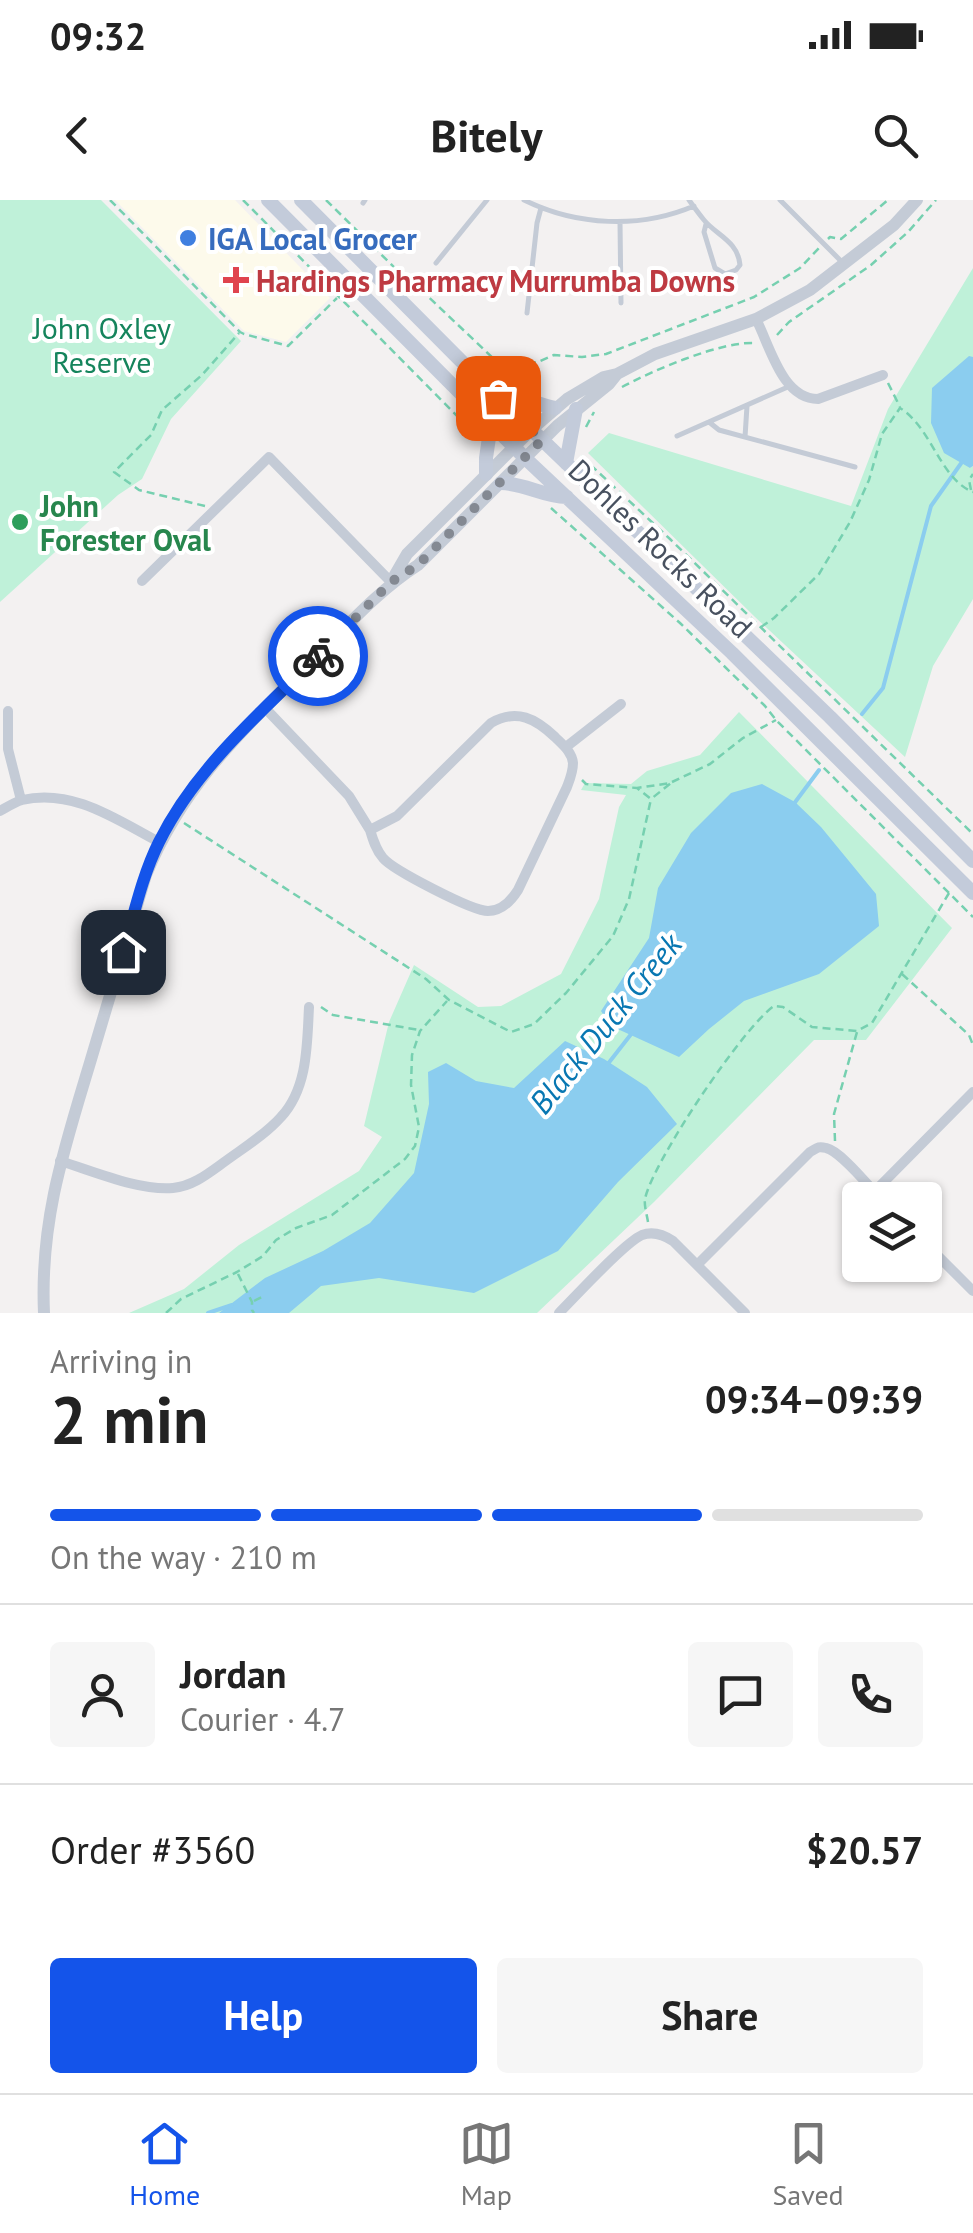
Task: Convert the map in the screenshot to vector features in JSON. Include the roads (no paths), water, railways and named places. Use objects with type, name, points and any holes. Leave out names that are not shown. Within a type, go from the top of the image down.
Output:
[{"type":"main road","name":"Dohles Rocks Road","points":[[268,200],[526,458],[814,734],[973,893]]},
{"type":"main road","name":"Dohles Rocks Road","points":[[300,200],[478,379],[973,860]]},
{"type":"main road","points":[[478,379],[505,387],[536,404],[556,408]]},
{"type":"main road","points":[[566,463],[576,410]]},
{"type":"main road","points":[[486,474],[492,424]]},
{"type":"main road","points":[[501,483],[522,484],[546,496],[567,496]]},
{"type":"street","points":[[44,1313],[43,1256],[60,1161],[146,875],[174,817],[216,759],[391,582],[418,565],[526,458],[536,435],[556,408],[604,377],[756,319],[810,290],[894,225],[917,200]]},
{"type":"street","points":[[756,319],[790,386],[798,394],[818,398],[883,375]]},
{"type":"street","points":[[391,582],[408,554],[514,446],[576,410],[616,374]]},
{"type":"street","points":[[142,582],[269,457],[391,582]]},
{"type":"street","points":[[566,747],[621,704]]},
{"type":"street","points":[[265,708],[349,796],[377,849],[392,867],[469,906],[490,912],[510,902],[518,890],[572,774],[573,763],[566,747],[533,719],[499,719],[396,816],[370,830]]},
{"type":"street","points":[[8,711],[8,749],[21,800]]},
{"type":"street","points":[[0,811],[21,800],[74,801],[159,842]]},
{"type":"street","points":[[60,1161],[155,1188],[192,1184],[284,1115],[302,1078],[308,1007]]},
{"type":"street","points":[[891,1182],[973,1092]]},
{"type":"street","points":[[698,1264],[810,1152],[823,1147],[835,1152],[864,1182]]},
{"type":"street","points":[[560,1313],[631,1243],[649,1234],[666,1237],[744,1313]]},
{"type":"street","points":[[942,1260],[973,1291]]},
{"type":"lane","points":[[436,263],[487,200]]},
{"type":"lane","points":[[524,200],[582,219],[620,222],[658,218],[691,203],[706,224],[714,226],[737,252],[740,264],[736,270],[725,274],[715,268],[704,232],[706,224]]},
{"type":"lane","points":[[780,200],[844,264]]},
{"type":"lane","points":[[526,314],[541,208]]},
{"type":"lane","points":[[620,222],[622,303]]},
{"type":"lane","points":[[677,436],[790,386]]},
{"type":"lane","points":[[744,437],[747,406]]},
{"type":"lane","points":[[709,422],[714,428],[855,467]]},
{"type":"lane","points":[[814,734],[830,717]]},
{"type":"water","points":[[969,356],[973,357],[970,468],[944,453],[931,423],[932,388]]},
{"type":"water","points":[[762,784],[795,802],[821,827],[876,894],[879,926],[819,974],[744,1001],[679,1057],[611,1026],[601,1011],[649,938],[658,888],[691,833],[731,793]]},
{"type":"water","points":[[565,1041],[604,1059],[647,1087],[677,1124],[618,1182],[558,1251],[474,1293],[379,1278],[321,1286],[289,1313],[219,1313],[265,1278],[370,1223],[414,1173],[429,1104],[428,1072],[446,1063],[476,1081],[514,1088]]},
{"type":"waterway","name":"Black Duck Creek","points":[[862,714],[883,688],[931,506],[962,462]]},
{"type":"waterway","name":"Black Duck Creek","points":[[793,805],[819,770]]},
{"type":"waterway","name":"Black Duck Creek","points":[[607,1065],[632,1033]]},
{"type":"waterway","name":"Black Duck Creek","points":[[208,1313],[232,1305]]},
{"type":"place","name":"IGA Local Grocer","points":[[188,238]]},
{"type":"place","name":"Hardings Pharmacy Murrumba Downs","points":[[236,280]]},
{"type":"place","name":"John Forester Oval","points":[[20,522]]},
{"type":"park label","name":"John Oxley Reserve","points":[[102,344]]}]
